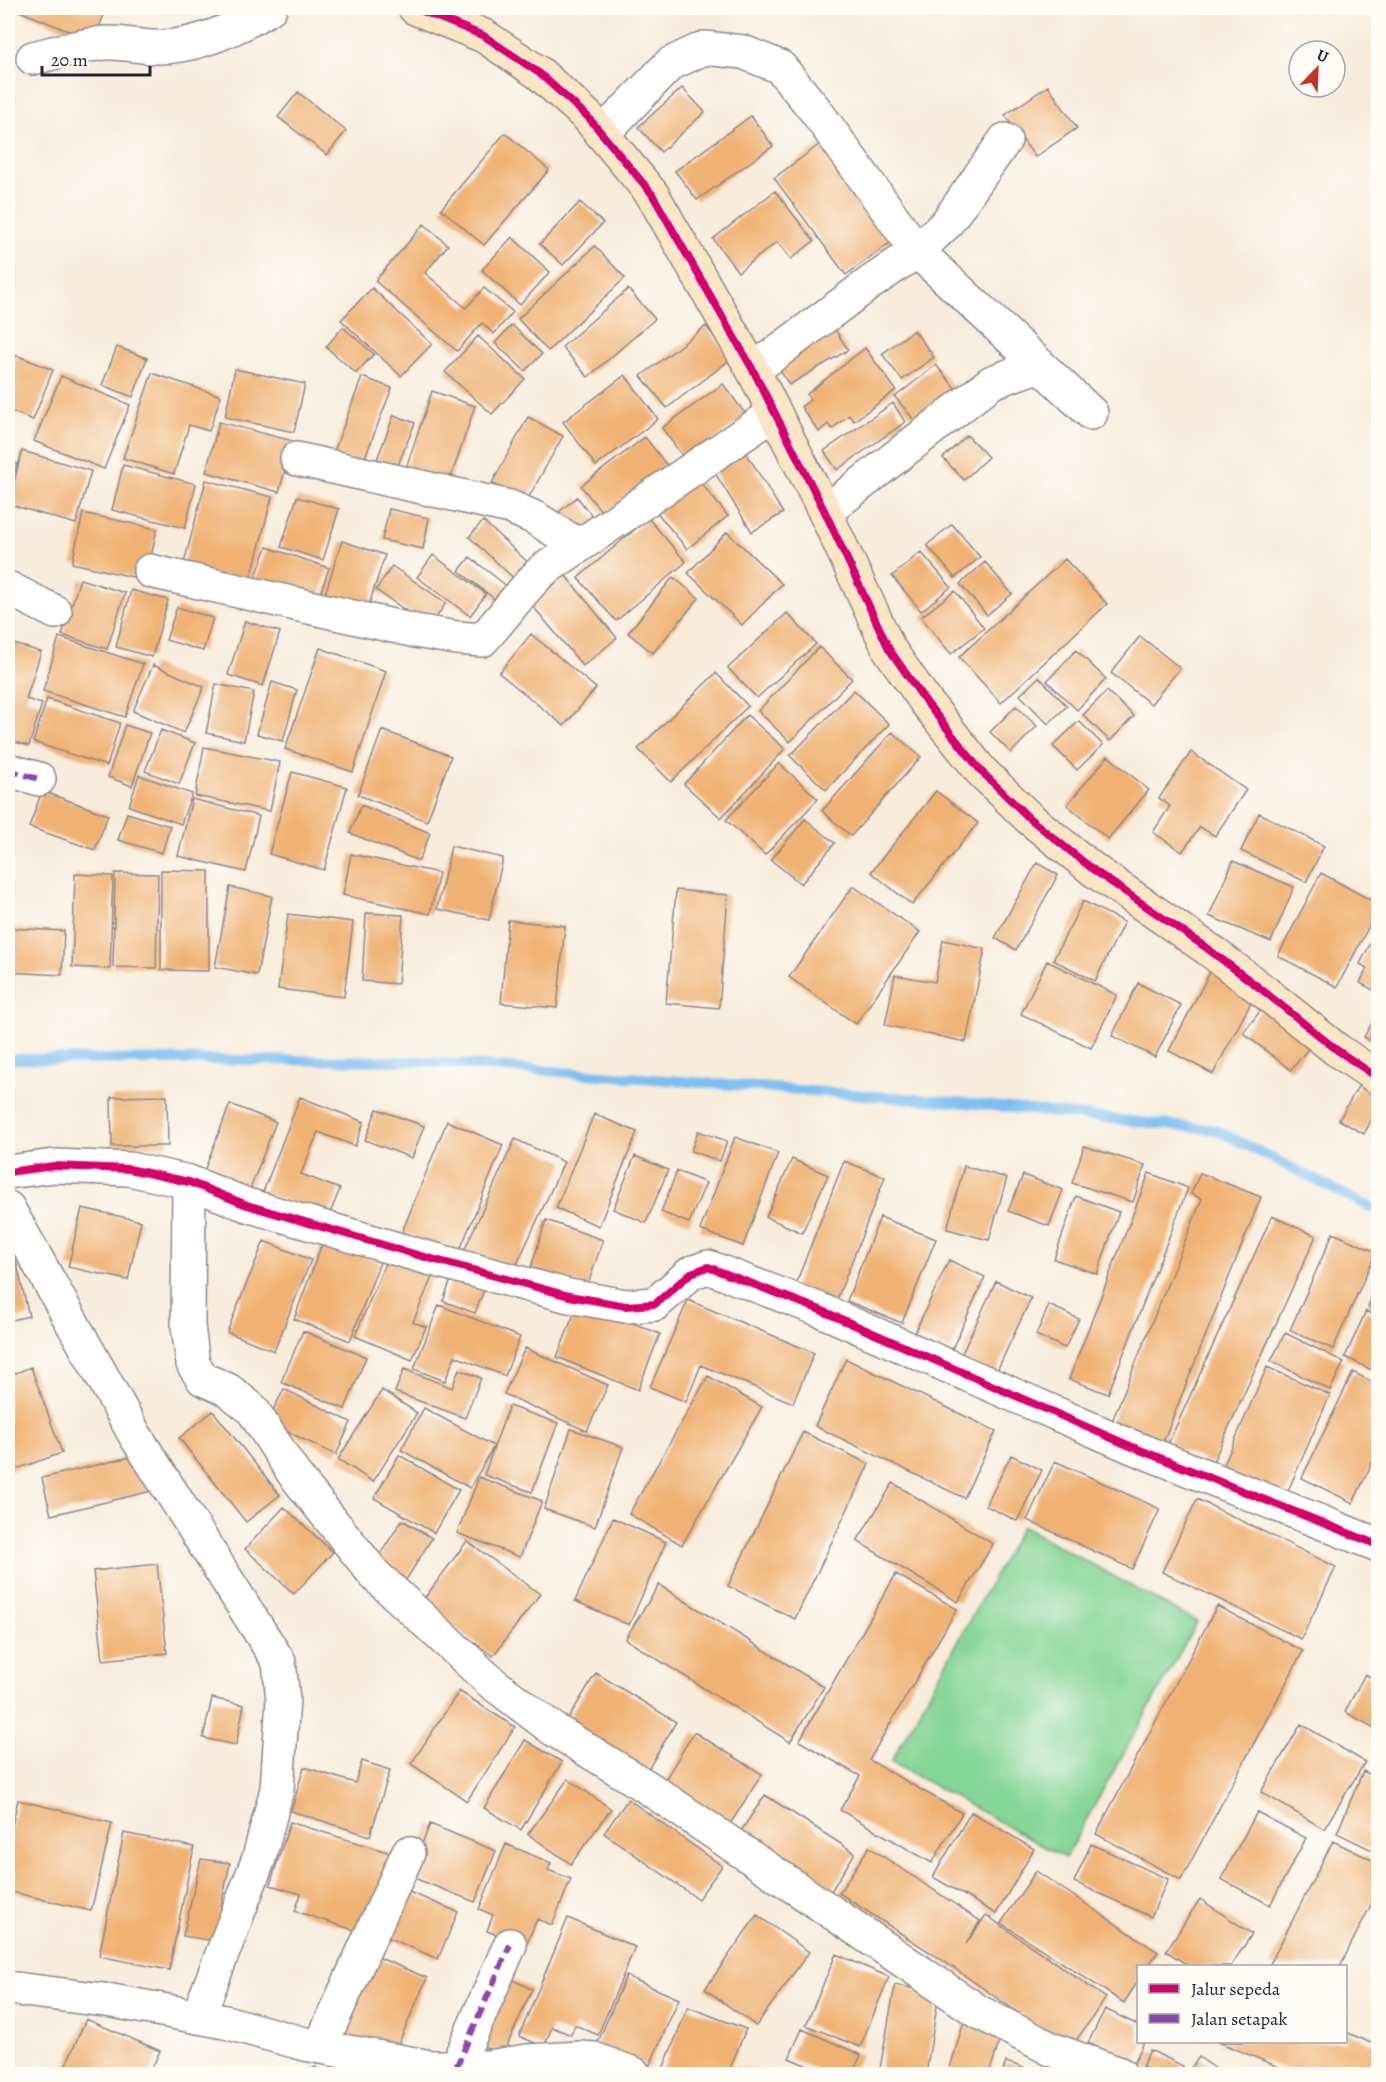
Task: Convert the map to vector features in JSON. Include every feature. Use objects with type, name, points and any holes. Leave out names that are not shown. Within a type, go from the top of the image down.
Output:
[{"type":"street","points":[[33,58],[108,43],[137,47],[178,46],[217,34],[270,8]]},
{"type":"street","points":[[415,8],[484,36],[539,73],[588,117],[652,194],[753,370],[825,512],[889,649],[926,702],[981,771],[1029,818],[1095,871],[1208,948],[1337,1050],[1378,1078]]},
{"type":"street","points":[[602,134],[670,64],[704,48],[743,52],[780,67],[816,111],[917,251],[1091,413]]},
{"type":"street","points":[[753,370],[917,251],[946,224],[1005,140]]},
{"type":"street","points":[[825,512],[992,382],[1040,365]]},
{"type":"street","points":[[150,571],[415,631],[482,640],[542,571],[775,413]]},
{"type":"street","points":[[297,459],[510,507],[535,518],[578,545]]},
{"type":"street","points":[[8,588],[55,612]]},
{"type":"street","points":[[8,770],[39,779]]},
{"type":"street","points":[[8,1172],[54,1166],[118,1169],[189,1182],[247,1205],[421,1256],[569,1296],[626,1306],[655,1304],[691,1273],[708,1267],[818,1309],[1130,1446],[1378,1545]]},
{"type":"street","points":[[189,1182],[189,1326],[194,1364],[203,1379],[228,1390],[252,1409],[294,1474],[375,1575],[404,1603],[491,1682],[553,1729],[647,1787],[979,2012],[1051,2049],[1120,2074]]},
{"type":"street","points":[[8,1208],[135,1435],[279,1662],[283,1699],[277,1789],[259,1858],[198,2017]]},
{"type":"street","points":[[320,2047],[408,1853]]},
{"type":"street","points":[[456,2068],[510,1946]]},
{"type":"street","points":[[8,1988],[112,2001],[198,2017],[320,2047],[421,2065],[456,2068],[581,2058],[594,2059],[634,2074]]},
{"type":"green space","points":[[1022,1526],[1197,1622],[1065,1858],[891,1762]]},
{"type":"building","points":[[12,8],[107,8],[93,41]]},
{"type":"building","points":[[211,8],[226,8],[224,13]]},
{"type":"building","points":[[507,8],[523,8],[520,13]]},
{"type":"building","points":[[1048,86],[1077,128],[1035,157],[1005,115]]},
{"type":"building","points":[[682,88],[705,112],[661,152],[638,127]]},
{"type":"building","points":[[298,92],[346,131],[327,155],[278,117]]},
{"type":"building","points":[[751,116],[773,146],[697,200],[675,171]]},
{"type":"building","points":[[505,133],[549,170],[484,245],[441,209]]},
{"type":"building","points":[[823,142],[895,239],[846,275],[774,178]]},
{"type":"building","points":[[775,191],[814,241],[791,259],[777,242],[738,272],[713,239]]},
{"type":"building","points":[[580,202],[603,223],[563,265],[540,244]]},
{"type":"building","points":[[424,224],[448,245],[425,273],[466,308],[484,288],[513,312],[494,334],[482,323],[457,351],[375,281]]},
{"type":"building","points":[[512,237],[550,272],[520,305],[482,270]]},
{"type":"building","points":[[595,246],[625,278],[548,351],[518,319]]},
{"type":"building","points":[[372,288],[432,344],[401,376],[341,320]]},
{"type":"building","points":[[628,289],[655,319],[588,377],[562,347]]},
{"type":"building","points":[[831,323],[848,350],[789,385],[773,358]]},
{"type":"building","points":[[512,325],[542,354],[525,371],[495,343]]},
{"type":"building","points":[[706,326],[731,359],[667,408],[641,376]]},
{"type":"building","points":[[343,327],[374,354],[356,373],[326,347]]},
{"type":"building","points":[[914,330],[934,357],[902,380],[882,354]]},
{"type":"building","points":[[478,336],[525,379],[492,414],[445,372]]},
{"type":"building","points":[[117,347],[147,358],[133,397],[102,385]]},
{"type":"building","points":[[865,348],[896,390],[854,421],[849,415],[832,429],[828,424],[819,432],[801,407],[810,400],[807,394]]},
{"type":"building","points":[[16,355],[53,370],[33,420],[8,410],[8,377]]},
{"type":"building","points":[[936,365],[960,394],[919,426],[895,397]]},
{"type":"building","points":[[235,369],[305,384],[294,432],[225,417]]},
{"type":"building","points":[[152,373],[221,396],[209,431],[189,425],[174,474],[123,458]]},
{"type":"building","points":[[625,375],[658,419],[596,466],[563,422]]},
{"type":"building","points":[[61,376],[130,405],[104,469],[34,441]]},
{"type":"building","points":[[362,377],[392,388],[362,465],[333,454]]},
{"type":"building","points":[[723,384],[747,416],[686,461],[662,428]]},
{"type":"building","points":[[432,391],[475,406],[447,489],[404,474]]},
{"type":"building","points":[[893,403],[905,422],[837,470],[824,451]]},
{"type":"building","points":[[394,415],[415,423],[394,475],[374,467]]},
{"type":"building","points":[[528,417],[563,436],[526,502],[492,483]]},
{"type":"building","points":[[219,422],[293,441],[279,492],[206,472]]},
{"type":"building","points":[[967,435],[988,457],[964,480],[943,458]]},
{"type":"building","points":[[645,437],[669,468],[605,516],[581,486]]},
{"type":"building","points":[[22,451],[91,471],[76,524],[8,504]]},
{"type":"building","points":[[745,451],[783,513],[752,532],[713,470]]},
{"type":"building","points":[[8,460],[17,464],[8,489]]},
{"type":"building","points":[[123,465],[196,484],[185,528],[112,510]]},
{"type":"building","points":[[696,477],[728,516],[687,549],[655,510]]},
{"type":"building","points":[[206,480],[272,497],[249,586],[182,570]]},
{"type":"building","points":[[297,497],[339,509],[323,560],[281,547]]},
{"type":"building","points":[[577,497],[597,522],[579,537],[559,512]]},
{"type":"building","points":[[389,509],[429,518],[423,549],[382,540]]},
{"type":"building","points":[[83,513],[157,529],[146,580],[72,563]]},
{"type":"building","points":[[648,518],[686,562],[616,621],[578,578]]},
{"type":"building","points":[[483,521],[534,568],[520,584],[469,537]]},
{"type":"building","points":[[952,524],[980,557],[955,578],[927,545]]},
{"type":"building","points":[[727,532],[782,584],[742,625],[688,573]]},
{"type":"building","points":[[342,541],[385,555],[367,611],[324,597]]},
{"type":"building","points":[[267,547],[329,568],[317,603],[254,581]]},
{"type":"building","points":[[921,552],[951,587],[921,611],[892,576]]},
{"type":"building","points":[[433,555],[486,594],[470,616],[417,577]]},
{"type":"building","points":[[470,557],[513,591],[502,605],[459,571]]},
{"type":"building","points":[[1065,559],[1107,604],[1001,703],[959,657]]},
{"type":"building","points":[[985,562],[1012,594],[987,615],[960,584]]},
{"type":"building","points":[[392,566],[446,603],[430,627],[376,590]]},
{"type":"building","points":[[565,575],[617,638],[583,666],[531,604]]},
{"type":"building","points":[[673,577],[699,598],[653,653],[628,633]]},
{"type":"building","points":[[80,579],[125,593],[107,649],[62,635]]},
{"type":"building","points":[[131,590],[168,600],[152,657],[116,647]]},
{"type":"building","points":[[955,591],[984,628],[951,654],[921,617]]},
{"type":"building","points":[[177,607],[213,618],[203,651],[166,640]]},
{"type":"building","points":[[787,613],[816,644],[757,698],[728,668]]},
{"type":"building","points":[[245,621],[280,632],[263,686],[228,675]]},
{"type":"building","points":[[531,634],[596,688],[564,726],[499,673]]},
{"type":"building","points":[[1140,636],[1180,668],[1151,704],[1111,673]]},
{"type":"building","points":[[59,637],[143,664],[125,717],[43,691]]},
{"type":"building","points":[[8,642],[41,652],[26,699],[42,704],[29,746],[8,740]]},
{"type":"building","points":[[819,647],[852,679],[790,742],[758,711]]},
{"type":"building","points":[[320,648],[386,671],[353,772],[285,749]]},
{"type":"building","points":[[1076,650],[1106,679],[1077,710],[1047,681]]},
{"type":"building","points":[[153,665],[204,687],[184,733],[133,711]]},
{"type":"building","points":[[716,673],[748,706],[671,782],[638,749]]},
{"type":"building","points":[[1039,677],[1067,706],[1048,724],[1020,695]]},
{"type":"building","points":[[272,682],[297,690],[283,741],[257,734]]},
{"type":"building","points":[[216,684],[254,692],[244,741],[206,733]]},
{"type":"building","points":[[854,690],[889,724],[826,790],[790,756]]},
{"type":"building","points":[[1107,691],[1134,716],[1110,741],[1083,715]]},
{"type":"building","points":[[47,699],[120,723],[107,766],[33,742]]},
{"type":"building","points":[[1016,706],[1037,726],[1011,753],[990,732]]},
{"type":"building","points":[[747,715],[785,749],[721,818],[684,784]]},
{"type":"building","points":[[1079,721],[1103,745],[1077,770],[1053,746]]},
{"type":"building","points":[[125,725],[150,733],[132,786],[108,777]]},
{"type":"building","points":[[161,730],[195,743],[179,784],[145,771]]},
{"type":"building","points":[[382,730],[451,756],[427,821],[358,795]]},
{"type":"building","points":[[892,732],[921,757],[851,836],[822,811]]},
{"type":"building","points":[[204,747],[280,762],[270,811],[195,796]]},
{"type":"building","points":[[1191,752],[1246,790],[1215,836],[1200,827],[1182,852],[1153,832],[1170,806],[1159,798]]},
{"type":"building","points":[[1108,756],[1149,790],[1108,839],[1067,805]]},
{"type":"building","points":[[779,763],[818,799],[765,855],[726,820]]},
{"type":"building","points":[[292,772],[347,787],[324,870],[269,854]]},
{"type":"building","points":[[139,775],[192,794],[181,824],[129,806]]},
{"type":"building","points":[[42,791],[108,815],[95,850],[29,827]]},
{"type":"building","points":[[936,791],[978,823],[912,905],[871,872]]},
{"type":"building","points":[[192,799],[259,816],[246,872],[178,856]]},
{"type":"building","points":[[361,805],[430,833],[419,861],[350,833]]},
{"type":"building","points":[[127,813],[170,826],[162,853],[118,840]]},
{"type":"building","points":[[1259,813],[1324,846],[1306,882],[1241,851]]},
{"type":"building","points":[[805,819],[835,843],[801,884],[771,860]]},
{"type":"building","points":[[451,846],[503,858],[489,920],[437,909]]},
{"type":"building","points":[[351,854],[439,873],[430,914],[343,895]]},
{"type":"building","points":[[1233,861],[1294,887],[1271,942],[1209,916]]},
{"type":"building","points":[[1037,863],[1058,875],[1016,950],[995,938]]},
{"type":"building","points":[[161,870],[209,871],[209,971],[161,970]]},
{"type":"building","points":[[115,873],[158,874],[156,968],[113,967]]},
{"type":"building","points":[[1321,873],[1378,904],[1378,909],[1337,987],[1278,956]]},
{"type":"building","points":[[75,874],[113,876],[110,969],[72,967]]},
{"type":"building","points":[[853,886],[920,932],[856,1024],[789,977]]},
{"type":"building","points":[[230,887],[272,896],[257,975],[215,967]]},
{"type":"building","points":[[676,890],[728,895],[719,1008],[666,1003]]},
{"type":"building","points":[[1083,901],[1124,922],[1095,981],[1053,960]]},
{"type":"building","points":[[366,913],[403,915],[398,984],[362,981]]},
{"type":"building","points":[[288,914],[353,922],[344,997],[278,989]]},
{"type":"building","points":[[508,920],[565,926],[557,1008],[501,1003]]},
{"type":"building","points":[[8,928],[64,931],[62,975],[8,972]]},
{"type":"building","points":[[1378,928],[1377,992],[1360,983],[1367,968],[1360,964]]},
{"type":"building","points":[[943,940],[985,949],[966,1042],[885,1025],[895,975],[935,982]]},
{"type":"building","points":[[1047,961],[1117,995],[1091,1048],[1021,1014]]},
{"type":"building","points":[[1211,970],[1256,993],[1213,1074],[1169,1051]]},
{"type":"building","points":[[1138,983],[1181,1005],[1155,1057],[1112,1036]]},
{"type":"building","points":[[1268,1001],[1316,1039],[1291,1070],[1243,1033]]},
{"type":"building","points":[[1378,1012],[1378,1045],[1364,1037]]},
{"type":"building","points":[[1360,1083],[1378,1094],[1378,1108],[1364,1134],[1339,1120]]},
{"type":"building","points":[[167,1096],[168,1146],[112,1146],[111,1097]]},
{"type":"building","points":[[300,1097],[364,1122],[355,1146],[318,1132],[301,1174],[340,1189],[328,1218],[263,1192]]},
{"type":"building","points":[[230,1104],[276,1122],[247,1197],[201,1179]]},
{"type":"building","points":[[377,1109],[424,1126],[412,1158],[365,1140]]},
{"type":"building","points":[[594,1114],[637,1132],[599,1226],[556,1208]]},
{"type":"building","points":[[447,1121],[503,1145],[458,1255],[402,1232]]},
{"type":"building","points":[[1378,1127],[1378,1143],[1372,1138]]},
{"type":"building","points":[[698,1131],[727,1141],[720,1161],[691,1151]]},
{"type":"building","points":[[735,1137],[778,1153],[743,1246],[700,1230]]},
{"type":"building","points":[[515,1139],[564,1162],[511,1277],[462,1255]]},
{"type":"building","points":[[1084,1146],[1145,1165],[1133,1202],[1072,1183]]},
{"type":"building","points":[[635,1156],[668,1170],[646,1223],[613,1209]]},
{"type":"building","points":[[792,1159],[828,1175],[802,1233],[766,1217]]},
{"type":"building","points":[[844,1161],[885,1177],[832,1312],[791,1296]]},
{"type":"building","points":[[964,1166],[1007,1178],[989,1240],[947,1229]]},
{"type":"building","points":[[677,1171],[706,1183],[689,1223],[661,1212]]},
{"type":"building","points":[[1149,1173],[1188,1188],[1108,1394],[1069,1379]]},
{"type":"building","points":[[1200,1173],[1261,1197],[1161,1447],[1110,1426],[1202,1199],[1191,1194]]},
{"type":"building","points":[[1023,1175],[1063,1190],[1049,1226],[1008,1211]]},
{"type":"building","points":[[1076,1196],[1119,1212],[1097,1274],[1054,1259]]},
{"type":"building","points":[[82,1208],[141,1221],[128,1280],[68,1267]]},
{"type":"building","points":[[1272,1216],[1316,1236],[1212,1464],[1168,1444]]},
{"type":"building","points":[[880,1217],[936,1239],[902,1323],[847,1301]]},
{"type":"building","points":[[546,1220],[603,1240],[587,1287],[531,1267]]},
{"type":"building","points":[[1333,1233],[1376,1252],[1333,1349],[1290,1330]]},
{"type":"building","points":[[264,1241],[311,1260],[274,1351],[227,1332]]},
{"type":"building","points":[[323,1241],[380,1262],[350,1341],[294,1319]]},
{"type":"building","points":[[12,1244],[29,1316],[8,1321],[8,1245]]},
{"type":"building","points":[[390,1252],[435,1270],[413,1322],[426,1327],[412,1360],[355,1336]]},
{"type":"building","points":[[949,1260],[985,1277],[951,1351],[914,1334]]},
{"type":"building","points":[[454,1272],[486,1285],[475,1313],[443,1301]]},
{"type":"building","points":[[1378,1280],[1378,1311],[1368,1307]]},
{"type":"building","points":[[996,1281],[1031,1298],[995,1375],[960,1358]]},
{"type":"building","points":[[688,1300],[814,1353],[793,1403],[701,1365],[686,1402],[650,1387]]},
{"type":"building","points":[[579,1301],[660,1334],[638,1390],[557,1357]]},
{"type":"building","points":[[439,1305],[520,1337],[505,1376],[455,1356],[445,1381],[414,1369]]},
{"type":"building","points":[[1049,1305],[1079,1319],[1065,1348],[1036,1335]]},
{"type":"building","points":[[1366,1311],[1378,1317],[1378,1373],[1345,1357]]},
{"type":"building","points":[[303,1331],[366,1357],[345,1409],[281,1382]]},
{"type":"building","points":[[1285,1333],[1344,1362],[1330,1390],[1271,1361]]},
{"type":"building","points":[[525,1348],[608,1385],[587,1431],[504,1394]]},
{"type":"building","points":[[846,1359],[996,1431],[964,1498],[815,1426]]},
{"type":"building","points":[[31,1367],[62,1453],[8,1472],[8,1376]]},
{"type":"building","points":[[1267,1367],[1330,1395],[1283,1502],[1220,1474]]},
{"type":"building","points":[[404,1369],[452,1388],[459,1369],[481,1378],[465,1418],[395,1392]]},
{"type":"building","points":[[1353,1372],[1378,1385],[1378,1450],[1353,1503],[1302,1478]]},
{"type":"building","points":[[708,1376],[762,1407],[682,1545],[629,1514]]},
{"type":"building","points":[[284,1389],[351,1422],[336,1455],[267,1422]]},
{"type":"building","points":[[382,1390],[417,1413],[373,1482],[338,1459]]},
{"type":"building","points":[[509,1406],[558,1423],[532,1492],[484,1475]]},
{"type":"building","points":[[424,1408],[494,1446],[470,1488],[401,1450]]},
{"type":"building","points":[[213,1411],[280,1495],[246,1522],[179,1438]]},
{"type":"building","points":[[571,1429],[623,1447],[595,1527],[544,1509]]},
{"type":"building","points":[[803,1432],[869,1464],[795,1619],[728,1586]]},
{"type":"building","points":[[143,1454],[152,1491],[51,1515],[42,1478]]},
{"type":"building","points":[[399,1455],[459,1490],[434,1533],[374,1498]]},
{"type":"building","points":[[1011,1455],[1042,1470],[1017,1521],[986,1506]]},
{"type":"building","points":[[1055,1461],[1160,1509],[1132,1569],[1027,1520]]},
{"type":"building","points":[[479,1477],[542,1501],[520,1557],[457,1533]]},
{"type":"building","points":[[893,1483],[993,1544],[958,1602],[857,1541]]},
{"type":"building","points":[[1197,1499],[1336,1567],[1301,1639],[1162,1572]]},
{"type":"building","points":[[284,1507],[333,1552],[294,1594],[245,1549]]},
{"type":"building","points":[[613,1518],[666,1542],[629,1625],[575,1601]]},
{"type":"building","points":[[402,1520],[432,1538],[406,1580],[376,1561]]},
{"type":"building","points":[[467,1541],[540,1594],[493,1656],[421,1603]]},
{"type":"building","points":[[157,1564],[167,1653],[103,1660],[93,1571]]},
{"type":"building","points":[[896,1574],[957,1609],[869,1760],[962,1813],[932,1863],[840,1810],[860,1776],[799,1741]]},
{"type":"building","points":[[659,1585],[824,1687],[790,1742],[625,1639]]},
{"type":"building","points":[[1217,1606],[1303,1651],[1181,1880],[1096,1834]]},
{"type":"building","points":[[596,1673],[676,1722],[646,1773],[565,1724]]},
{"type":"building","points":[[1365,1674],[1378,1681],[1378,1730],[1345,1712]]},
{"type":"building","points":[[459,1691],[515,1727],[467,1801],[411,1764]]},
{"type":"building","points":[[212,1698],[244,1705],[236,1745],[203,1738]]},
{"type":"building","points":[[1301,1724],[1365,1762],[1324,1829],[1261,1792]]},
{"type":"building","points":[[694,1732],[762,1774],[730,1824],[663,1783]]},
{"type":"building","points":[[525,1740],[562,1762],[521,1830],[484,1808]]},
{"type":"building","points":[[362,1761],[390,1770],[370,1836],[291,1811],[304,1767],[355,1783]]},
{"type":"building","points":[[1363,1771],[1378,1778],[1378,1853],[1337,1833]]},
{"type":"building","points":[[568,1779],[611,1809],[571,1864],[528,1834]]},
{"type":"building","points":[[765,1795],[855,1853],[828,1896],[737,1837]]},
{"type":"building","points":[[628,1799],[722,1866],[698,1899],[604,1833]]},
{"type":"building","points":[[18,1800],[112,1823],[91,1911],[8,1891],[8,1842]]},
{"type":"building","points":[[971,1812],[1034,1849],[996,1914],[933,1877]]},
{"type":"building","points":[[1257,1812],[1306,1838],[1270,1905],[1221,1879]]},
{"type":"building","points":[[290,1822],[394,1854],[369,1935],[295,1911],[301,1894],[270,1885]]},
{"type":"building","points":[[430,1824],[496,1851],[475,1902],[409,1876]]},
{"type":"building","points":[[124,1833],[194,1847],[169,1970],[99,1956]]},
{"type":"building","points":[[1333,1841],[1378,1863],[1378,1891],[1341,1965],[1270,1965]]},
{"type":"building","points":[[506,1844],[551,1863],[548,1870],[571,1879],[552,1925],[537,1919],[526,1946],[487,1931],[493,1915],[479,1909]]},
{"type":"building","points":[[1091,1844],[1168,1879],[1151,1917],[1074,1882]]},
{"type":"building","points":[[869,1847],[980,1921],[966,1944],[986,1915],[1106,1998],[1070,2049],[951,1966],[839,1893]]},
{"type":"building","points":[[201,1859],[230,1863],[214,1941],[183,1936]]},
{"type":"building","points":[[1036,1871],[1158,1952],[1149,1965],[1137,1965],[1137,1983],[1124,2003],[1001,1923]]},
{"type":"building","points":[[399,1888],[458,1912],[438,1959],[380,1934]]},
{"type":"building","points":[[1200,1899],[1252,1934],[1232,1965],[1187,1965],[1166,1951]]},
{"type":"building","points":[[757,1915],[809,1952],[756,2026],[705,1989]]},
{"type":"building","points":[[568,1918],[635,1947],[598,2035],[575,2025],[571,2035],[552,2027],[544,2047],[519,2036]]},
{"type":"building","points":[[836,1954],[889,1977],[860,2047],[806,2025]]},
{"type":"building","points":[[373,1955],[427,1978],[393,2056],[339,2033]]},
{"type":"building","points":[[626,1976],[679,1999],[649,2067],[597,2044]]},
{"type":"building","points":[[506,1977],[532,1989],[503,2055],[477,2044]]},
{"type":"building","points":[[895,1985],[939,1993],[926,2074],[879,2074]]},
{"type":"building","points":[[688,2007],[746,2029],[728,2074],[661,2074]]},
{"type":"building","points":[[1105,2009],[1137,2025],[1137,2043],[1144,2043],[1133,2065],[1088,2043]]},
{"type":"building","points":[[966,2015],[1004,2027],[989,2074],[948,2074]]},
{"type":"building","points":[[86,2019],[160,2051],[149,2074],[62,2074]]},
{"type":"building","points":[[802,2029],[861,2055],[852,2074],[826,2074],[789,2058]]},
{"type":"building","points":[[1347,2032],[1378,2046],[1378,2074],[1296,2074],[1220,2043],[1347,2043]]},
{"type":"building","points":[[1150,2050],[1183,2066],[1179,2074],[1156,2074],[1142,2067]]},
{"type":"building","points":[[1199,2057],[1223,2074],[1187,2074]]},
{"type":"building","points":[[1006,2062],[1042,2074],[1002,2074]]},
{"type":"building","points":[[316,2067],[320,2074],[301,2074]]},
{"type":"building","points":[[740,2067],[783,2073],[783,2074],[739,2074]]},
{"type":"waterway","points":[[8,1059],[417,1061],[955,1102],[1216,1130],[1378,1211]]},
{"type":"marked path","points":[[8,770],[39,779]]},
{"type":"marked path","points":[[456,2068],[510,1945]]},
{"type":"cycle path","points":[[415,8],[484,36],[539,73],[588,117],[652,194],[753,370],[825,512],[889,649],[926,702],[981,771],[1029,818],[1095,871],[1208,949],[1337,1050],[1378,1078]]},
{"type":"cycle path","points":[[8,1172],[54,1166],[129,1169],[189,1182],[247,1205],[421,1256],[569,1296],[626,1306],[655,1304],[691,1273],[708,1267],[818,1309],[1130,1446],[1378,1545]]}]
